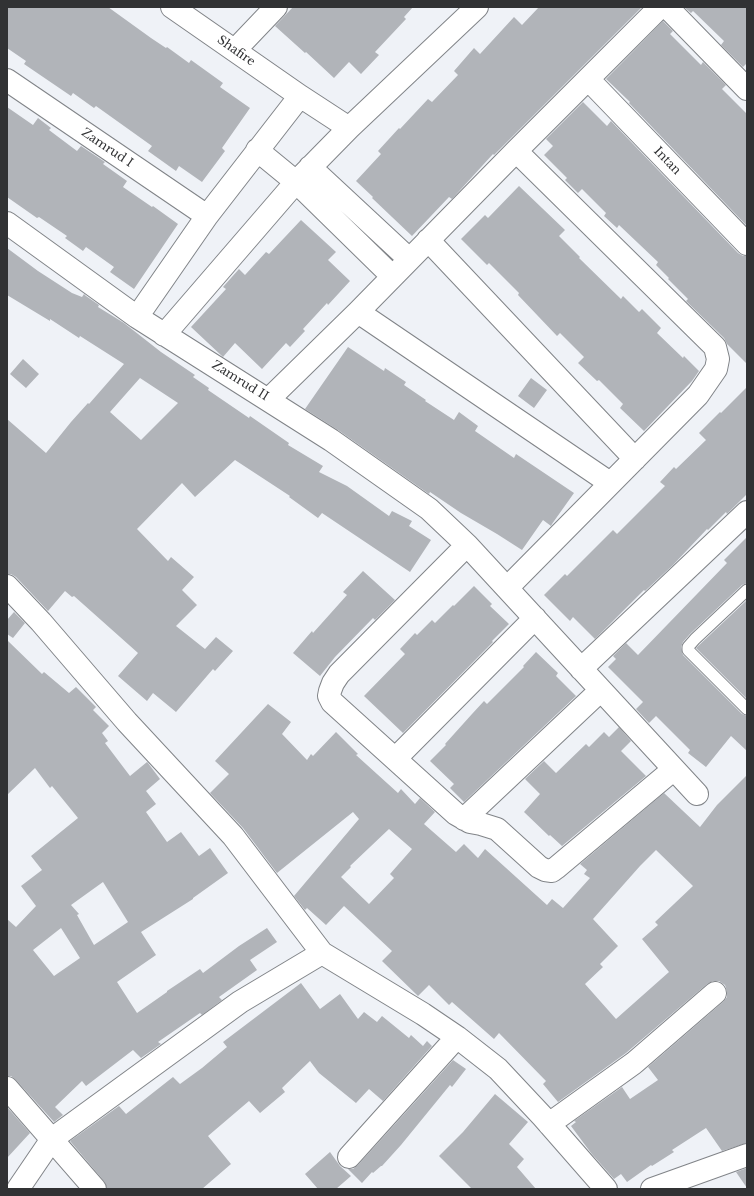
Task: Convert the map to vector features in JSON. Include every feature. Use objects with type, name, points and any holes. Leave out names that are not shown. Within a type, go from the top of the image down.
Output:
[{"type":"street","name":"Shafire","points":[[172,7],[300,96],[349,128]]},
{"type":"street","points":[[235,50],[276,7]]},
{"type":"street","points":[[164,335],[303,175],[349,128],[477,7]]},
{"type":"street","points":[[269,399],[358,312],[660,7]]},
{"type":"street","points":[[667,7],[747,89]]},
{"type":"street","name":"Intan","points":[[588,79],[747,244]]},
{"type":"street","name":"Zamrud I","points":[[7,80],[207,216]]},
{"type":"street","points":[[137,317],[207,216],[300,96]]},
{"type":"street","points":[[257,150],[303,175],[409,259]]},
{"type":"street","points":[[507,588],[698,394],[716,369],[718,359],[715,347],[516,151]]},
{"type":"street","points":[[303,175],[392,276]]},
{"type":"street","name":"Zamrud II","points":[[7,223],[137,317],[269,399],[331,440],[429,509],[467,545],[697,794]]},
{"type":"street","points":[[428,240],[635,459]]},
{"type":"street","points":[[358,312],[610,483]]},
{"type":"street","points":[[581,669],[747,512]]},
{"type":"street","points":[[467,545],[339,674],[333,682],[330,691],[329,696],[332,702],[456,814],[470,822],[497,829],[539,867],[545,870],[552,871],[674,769]]},
{"type":"street","points":[[7,586],[41,622],[127,722],[234,836],[322,953],[457,1037],[498,1069],[606,1189]]},
{"type":"street","points":[[395,759],[535,618]]},
{"type":"street","points":[[464,819],[601,690]]},
{"type":"street","points":[[18,1189],[52,1139],[240,1002],[322,953]]},
{"type":"street","points":[[549,1124],[634,1063],[715,993]]},
{"type":"street","points":[[349,1157],[457,1037]]},
{"type":"street","points":[[7,1088],[95,1189]]},
{"type":"street","points":[[652,1189],[747,1155]]},
{"type":"lane","points":[[747,590],[695,639],[688,647],[688,650],[747,708]]},
{"type":"building","points":[[7,7],[108,7],[189,63],[191,60],[223,83],[220,87],[250,108],[222,148],[225,151],[202,182],[179,166],[176,171],[148,151],[152,146],[96,106],[94,108],[73,93],[71,96],[24,64],[26,61],[7,48]]},
{"type":"building","points":[[293,7],[413,7],[404,17],[406,19],[375,52],[379,55],[361,74],[349,62],[334,78],[275,26]]},
{"type":"building","points":[[539,7],[642,7],[494,155],[493,154],[452,199],[449,197],[412,236],[356,181],[381,154],[378,151],[399,128],[400,129],[428,99],[432,102],[458,75],[454,71],[474,48],[480,54],[514,17],[522,25]]},
{"type":"building","points":[[684,7],[747,7],[747,63],[743,67],[721,45],[724,41],[693,11],[691,13]]},
{"type":"building","points":[[663,21],[673,31],[670,34],[701,65],[703,62],[726,85],[722,89],[747,114],[747,226],[629,103],[630,102],[606,79]]},
{"type":"building","points":[[583,102],[607,126],[611,121],[738,253],[743,256],[747,256],[747,364],[727,344],[724,338],[686,301],[688,299],[656,265],[658,262],[619,225],[617,228],[604,216],[606,213],[582,189],[578,193],[565,180],[567,178],[544,155],[553,146],[546,139]]},
{"type":"building","points":[[7,107],[33,125],[38,118],[51,128],[49,130],[77,151],[81,146],[105,162],[103,164],[127,181],[123,187],[178,224],[134,289],[110,272],[114,267],[86,247],[83,251],[65,238],[67,236],[39,217],[37,218],[7,197]]},
{"type":"building","points":[[519,186],[565,230],[559,236],[580,257],[579,258],[621,299],[623,296],[639,312],[642,309],[661,328],[657,333],[699,371],[692,381],[644,431],[620,408],[623,404],[599,380],[597,381],[578,363],[584,357],[560,333],[557,336],[518,295],[519,293],[489,263],[487,265],[461,239],[485,215],[488,218]]},
{"type":"building","points":[[301,220],[336,252],[328,260],[350,281],[303,329],[305,331],[290,347],[286,343],[262,369],[235,343],[223,357],[191,327],[226,289],[223,287],[239,269],[245,275],[266,252],[269,254]]},
{"type":"building","points":[[7,248],[38,271],[72,293],[82,297],[84,294],[99,305],[98,307],[124,323],[161,352],[195,375],[193,377],[209,388],[208,390],[249,418],[250,416],[289,443],[288,445],[323,466],[319,472],[347,486],[389,516],[392,511],[412,521],[409,526],[431,540],[410,572],[322,513],[318,518],[289,497],[290,496],[235,460],[195,497],[182,483],[137,529],[168,561],[171,557],[194,577],[182,590],[197,605],[176,626],[205,649],[216,637],[233,651],[215,671],[213,669],[176,712],[153,693],[147,701],[118,676],[138,653],[74,596],[72,597],[65,591],[48,611],[16,577],[11,574],[7,574],[7,419],[46,453],[71,422],[124,364],[80,336],[79,338],[50,319],[50,321],[7,295]],"holes":[[[140,378],[178,403],[141,440],[110,412]]]},
{"type":"building","points":[[348,347],[384,371],[385,368],[406,382],[404,385],[454,420],[459,412],[478,426],[475,431],[514,458],[516,454],[574,493],[551,526],[543,520],[522,550],[461,513],[430,492],[429,494],[338,430],[305,409]]},
{"type":"building","points":[[23,359],[39,374],[26,388],[10,374]]},
{"type":"building","points":[[531,378],[547,390],[534,408],[518,396]]},
{"type":"building","points":[[747,387],[747,494],[727,514],[726,512],[708,530],[707,529],[673,565],[645,591],[644,590],[595,639],[573,617],[570,621],[544,595],[565,574],[567,576],[613,530],[617,534],[665,486],[660,482],[674,467],[676,469],[706,440],[699,433]]},
{"type":"building","points":[[747,537],[747,583],[742,585],[690,634],[683,642],[681,647],[683,655],[742,714],[747,716],[747,751],[731,736],[706,767],[688,753],[690,750],[656,716],[649,723],[636,709],[643,702],[608,667],[616,659],[613,656],[626,643],[638,655],[727,563],[724,560]]},
{"type":"building","points":[[363,571],[395,600],[375,620],[373,618],[335,657],[320,676],[293,653],[347,595],[343,592]]},
{"type":"building","points":[[474,586],[492,604],[490,606],[509,624],[403,733],[364,696],[405,654],[400,649],[415,633],[417,635],[432,620],[435,623]]},
{"type":"building","points":[[747,600],[747,699],[696,648]]},
{"type":"building","points":[[14,612],[25,623],[13,638],[7,634],[7,620]]},
{"type":"building","points":[[7,640],[42,674],[44,672],[69,693],[76,687],[96,707],[93,710],[109,726],[102,733],[108,741],[105,743],[130,776],[147,762],[148,763],[160,779],[146,791],[156,804],[146,812],[167,842],[181,832],[199,856],[210,848],[228,873],[193,899],[141,932],[156,955],[117,982],[137,1013],[200,969],[203,973],[239,946],[267,928],[277,942],[250,960],[257,970],[219,997],[222,1000],[202,1015],[200,1013],[158,1042],[161,1044],[141,1058],[133,1050],[86,1086],[82,1081],[55,1107],[63,1115],[54,1122],[16,1080],[11,1076],[7,1076],[7,919],[16,927],[36,906],[21,886],[42,870],[31,856],[78,818],[52,786],[50,788],[35,768],[7,795]],"holes":[[[103,882],[128,922],[94,945],[77,915],[79,914],[71,905]],[[61,928],[80,958],[54,976],[33,950]]]},
{"type":"building","points":[[536,652],[558,673],[556,676],[576,696],[464,802],[450,788],[454,784],[430,761],[484,701],[487,704],[524,667],[523,666]]},
{"type":"building","points":[[268,704],[291,722],[282,734],[307,760],[311,754],[313,756],[336,732],[358,754],[356,755],[398,793],[401,789],[415,804],[420,798],[435,812],[424,824],[456,852],[464,844],[478,858],[485,849],[547,905],[552,899],[563,908],[590,878],[584,874],[587,870],[580,864],[664,793],[700,827],[717,805],[747,775],[747,1143],[722,1151],[706,1128],[672,1150],[674,1152],[652,1166],[651,1165],[627,1182],[621,1174],[614,1179],[591,1153],[571,1126],[576,1122],[574,1121],[622,1087],[630,1099],[658,1080],[648,1067],[723,1002],[727,997],[725,985],[719,981],[713,981],[707,984],[626,1053],[558,1102],[543,1084],[546,1081],[499,1033],[494,1039],[452,1002],[449,1005],[429,985],[418,996],[382,961],[392,951],[344,906],[326,925],[307,908],[305,910],[294,896],[359,819],[353,812],[277,873],[243,828],[210,793],[229,774],[215,761]],"holes":[[[389,829],[412,849],[390,874],[394,878],[369,904],[341,877],[351,867],[350,866]],[[656,850],[693,886],[655,922],[658,925],[642,939],[669,972],[616,1019],[585,984],[603,967],[600,964],[618,946],[593,919]]]},
{"type":"building","points":[[619,727],[631,741],[621,751],[646,776],[562,846],[550,835],[549,836],[524,812],[540,794],[525,779],[544,761],[556,773],[586,744],[589,747],[604,732],[609,737]]},
{"type":"building","points":[[301,983],[320,1009],[340,994],[358,1019],[364,1012],[377,1022],[382,1016],[409,1038],[411,1035],[423,1046],[427,1041],[432,1046],[383,1101],[369,1089],[356,1103],[319,1073],[310,1061],[282,1088],[285,1092],[260,1113],[249,1101],[208,1136],[231,1164],[202,1189],[107,1189],[104,1181],[70,1141],[119,1106],[126,1114],[173,1077],[180,1084],[227,1047],[223,1042]]},
{"type":"building","points":[[453,1060],[466,1069],[452,1087],[450,1085],[382,1166],[373,1173],[372,1172],[362,1183],[348,1169],[353,1169],[358,1165]]},
{"type":"building","points":[[495,1094],[528,1122],[509,1144],[524,1159],[517,1167],[536,1189],[472,1189],[439,1156],[463,1132]]},
{"type":"building","points":[[7,1107],[30,1133],[7,1158]]},
{"type":"building","points":[[330,1152],[340,1166],[351,1176],[336,1189],[318,1189],[305,1174]]},
{"type":"building","points":[[747,1168],[747,1188],[736,1172]]}]
